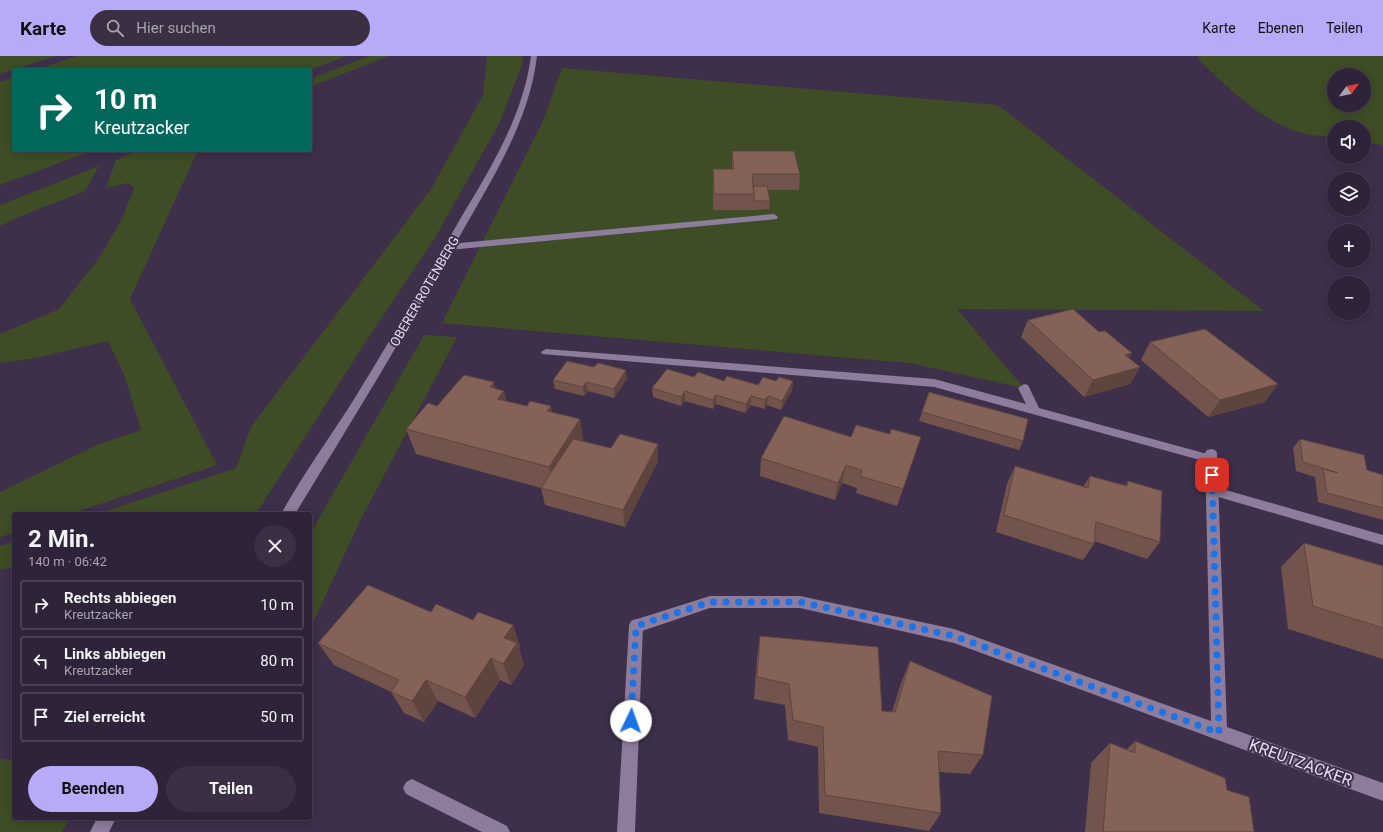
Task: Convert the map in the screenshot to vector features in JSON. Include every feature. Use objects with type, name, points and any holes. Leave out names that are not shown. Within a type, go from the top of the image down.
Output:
[{"type":"street","name":"OBERER ROTENBERG","points":[[289,512],[404,326],[502,153],[529,90],[534,56]]},
{"type":"street","points":[[449,247],[774,217]]},
{"type":"street","points":[[546,352],[934,382],[1034,410],[1211,456],[1219,733]]},
{"type":"street","points":[[1024,388],[1034,410]]},
{"type":"street","points":[[1212,491],[1383,540]]},
{"type":"street","name":"KREUTZACKER","points":[[626,832],[636,626],[710,602],[800,602],[954,636],[1383,792]]},
{"type":"street","points":[[412,788],[501,832]]},
{"type":"street","points":[[99,832],[106,820]]},
{"type":"green space","points":[[0,56],[56,56],[19,68],[12,68],[12,70],[0,74]]},
{"type":"green space","points":[[77,56],[347,56],[312,69],[41,68]]},
{"type":"green space","points":[[369,56],[389,56],[312,86],[312,78]]},
{"type":"green space","points":[[487,56],[523,56],[522,65],[500,122],[435,238],[372,332],[257,512],[103,512],[236,468],[251,427],[431,189],[483,95]]},
{"type":"green space","points":[[1198,56],[1383,56],[1383,145],[1371,143],[1371,120],[1327,120],[1327,136],[1295,131],[1255,110],[1220,81],[1199,60]]},
{"type":"green space","points":[[562,68],[998,105],[1264,311],[957,309],[1024,388],[909,363],[442,323],[543,121]]},
{"type":"green space","points":[[12,78],[12,152],[89,152],[0,185],[0,82]]},
{"type":"green space","points":[[135,152],[197,152],[130,299],[217,465],[76,512],[12,512],[12,534],[0,537],[0,492],[99,444],[141,430],[125,377],[108,341],[36,358],[0,363],[0,334],[59,309],[97,261],[122,219],[134,188],[128,183],[106,188],[116,160]]},
{"type":"green space","points":[[99,166],[85,191],[21,216],[0,226],[0,205]]},
{"type":"green space","points":[[424,335],[457,337],[360,521],[312,625],[312,531]]},
{"type":"green space","points":[[12,542],[12,568],[0,569],[0,546]]},
{"type":"green space","points":[[0,759],[12,760],[12,820],[69,820],[62,832],[0,832]]},
{"type":"building","points":[[732,151],[794,151],[800,174],[752,174],[754,194],[714,194],[713,169],[734,169]]},
{"type":"building","points":[[753,186],[767,186],[770,201],[754,201]]},
{"type":"building","points":[[1073,309],[1099,332],[1105,331],[1132,353],[1125,355],[1140,367],[1093,380],[1028,320]]},
{"type":"building","points":[[1205,329],[1278,384],[1220,400],[1150,342]]},
{"type":"building","points":[[567,361],[594,367],[598,363],[626,370],[614,389],[586,382],[583,387],[553,380]]},
{"type":"building","points":[[667,369],[694,377],[698,372],[724,381],[727,376],[758,385],[763,377],[776,381],[779,377],[793,381],[782,401],[768,396],[765,400],[751,396],[746,404],[716,395],[713,400],[685,391],[681,397],[652,388]]},
{"type":"building","points":[[464,375],[494,382],[490,387],[504,391],[497,399],[527,406],[530,401],[551,406],[547,411],[580,419],[549,467],[406,429],[428,403],[437,406]]},
{"type":"building","points":[[929,392],[1028,419],[1023,441],[922,412]]},
{"type":"building","points":[[784,416],[851,437],[856,425],[890,434],[891,429],[921,437],[903,489],[860,476],[862,470],[846,465],[838,483],[761,458]]},
{"type":"building","points":[[620,434],[658,444],[623,510],[541,488],[573,439],[611,448]]},
{"type":"building","points":[[1300,439],[1364,455],[1367,470],[1383,475],[1383,508],[1327,493],[1323,469],[1338,473],[1303,462]]},
{"type":"building","points":[[1015,466],[1088,488],[1090,476],[1127,486],[1128,481],[1162,491],[1160,542],[1096,522],[1094,544],[1004,515]]},
{"type":"building","points":[[1304,543],[1383,566],[1383,628],[1313,606]]},
{"type":"building","points":[[368,585],[431,612],[436,604],[473,620],[478,612],[513,625],[504,638],[517,643],[503,664],[491,658],[465,697],[426,680],[412,701],[391,692],[399,680],[318,643]]},
{"type":"building","points":[[760,636],[878,647],[882,711],[895,712],[910,661],[992,696],[983,755],[938,751],[941,813],[825,795],[823,727],[793,720],[789,684],[757,677]]},
{"type":"building","points":[[1135,741],[1225,778],[1227,790],[1249,797],[1254,832],[1103,832],[1110,743],[1135,753]]},
{"type":"route","points":[[631,721],[636,626],[710,602],[800,602],[954,636],[1219,733],[1212,475]]}]
